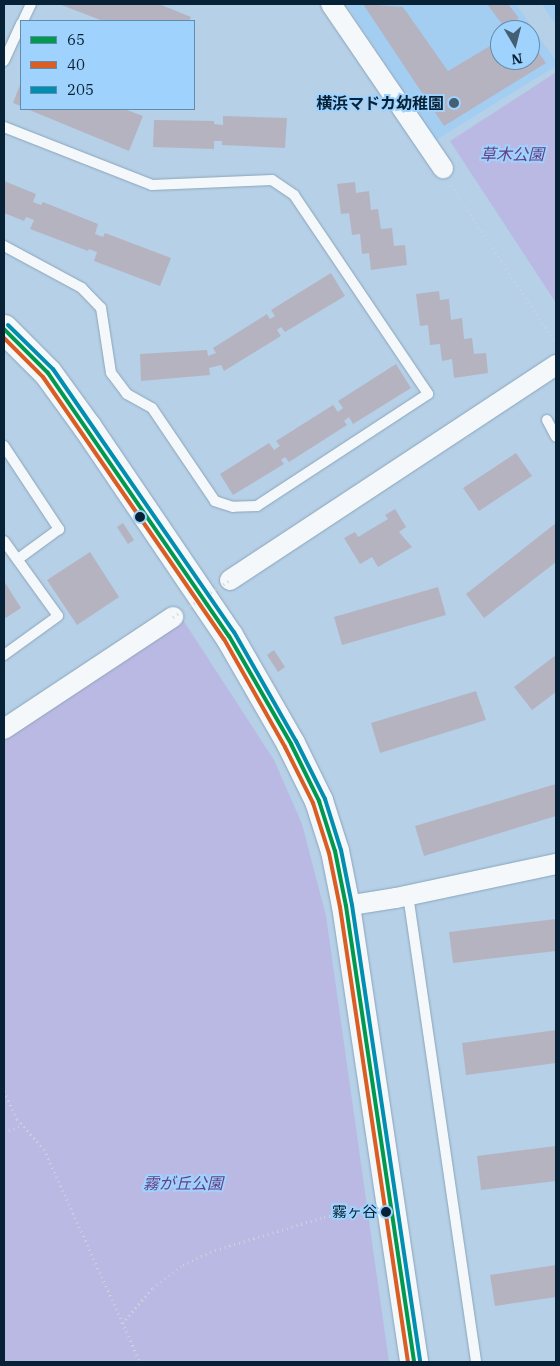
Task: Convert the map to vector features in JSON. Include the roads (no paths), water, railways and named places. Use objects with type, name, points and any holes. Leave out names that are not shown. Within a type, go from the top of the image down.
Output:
[{"type":"street","points":[[331,4],[442,168]]},
{"type":"street","points":[[4,329],[48,373],[88,428],[229,636],[291,744],[319,802],[335,852],[346,906],[414,1362]]},
{"type":"street","points":[[230,580],[556,365]]},
{"type":"street","points":[[4,729],[173,617]]},
{"type":"street","points":[[346,906],[556,864]]},
{"type":"lane","points":[[23,20],[31,4]]},
{"type":"lane","points":[[4,61],[20,27]]},
{"type":"lane","points":[[4,127],[152,185],[272,180],[294,195],[428,394],[257,506],[233,507],[215,501],[152,408],[127,394],[111,373],[101,308],[82,288],[4,246]]},
{"type":"lane","points":[[546,420],[556,437]]},
{"type":"lane","points":[[4,446],[59,528],[18,559]]},
{"type":"lane","points":[[4,541],[58,616],[4,655]]},
{"type":"lane","points":[[408,895],[476,1362]]},
{"type":"place","name":"横浜マドカ幼稚園","points":[[454,103]]},
{"type":"place","name":"霧ヶ谷","points":[[386,1212]]},
{"type":"park label","name":"草木公園","points":[[512,154]]},
{"type":"park label","name":"霧が丘公園","points":[[183,1183]]}]
